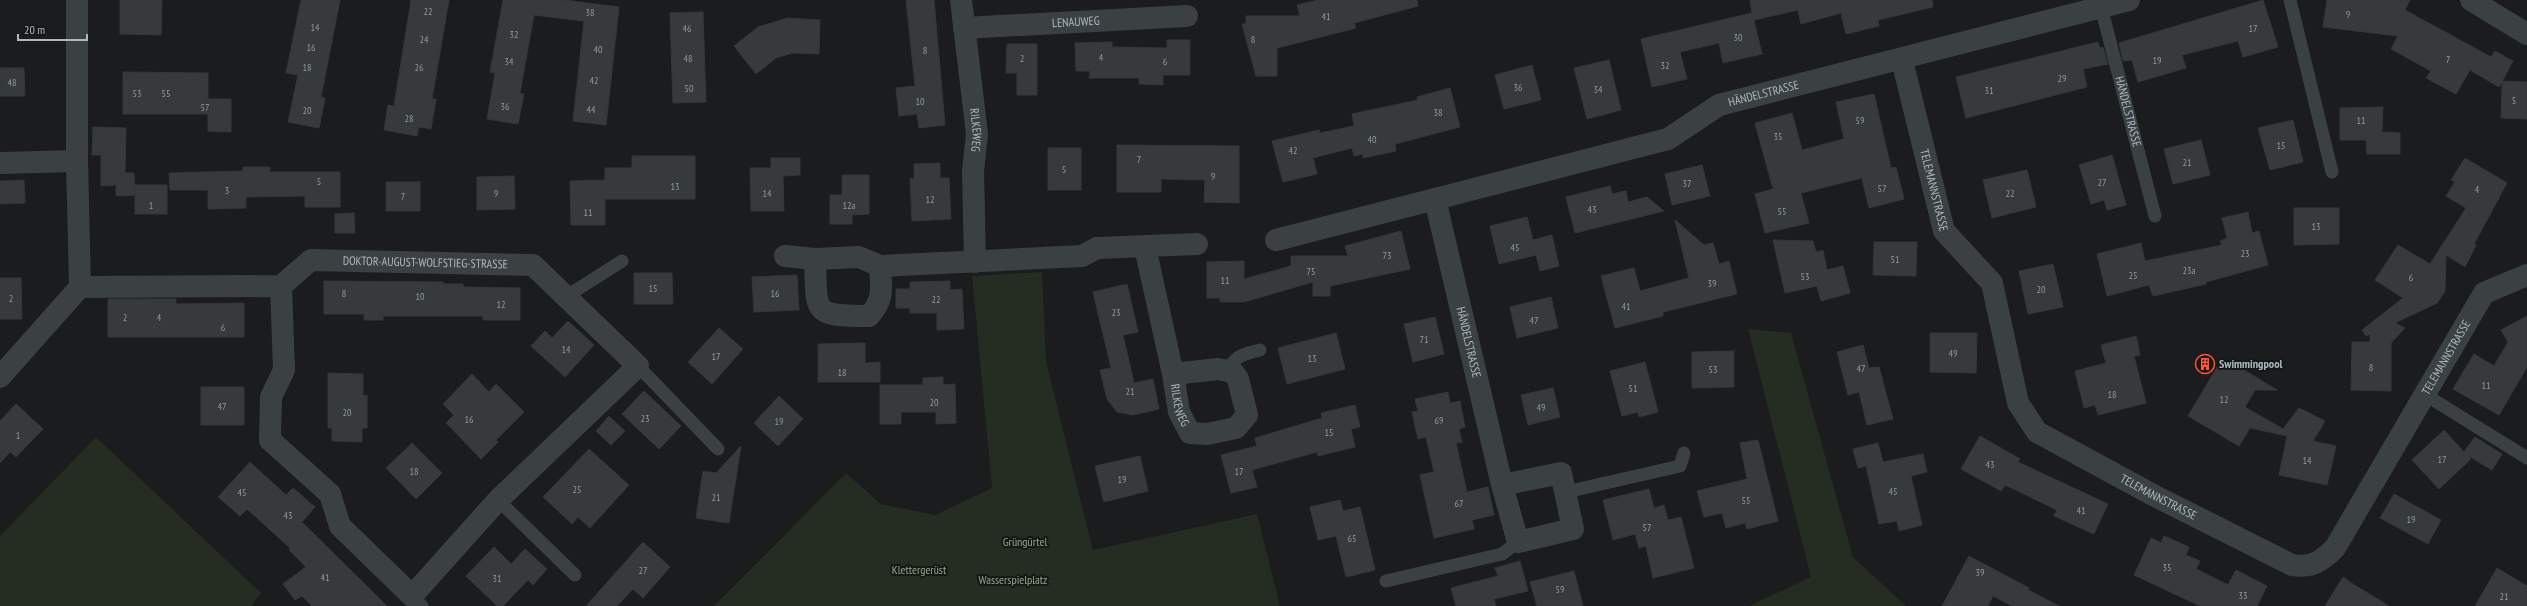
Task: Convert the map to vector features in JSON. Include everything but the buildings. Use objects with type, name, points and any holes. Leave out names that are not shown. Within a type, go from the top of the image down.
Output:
[{"type":"street","points":[[0,377],[80,287],[77,161],[77,0]]},
{"type":"street","name":"RILKEWEG","points":[[961,0],[977,134],[973,171],[975,262]]},
{"type":"street","name":"HÄNDELSTRASSE","points":[[1276,240],[1668,139],[1719,105],[1902,60],[2129,0]]},
{"type":"street","points":[[2471,0],[2527,34]]},
{"type":"street","name":"LENAUWEG","points":[[964,28],[1188,16]]},
{"type":"street","name":"TELEMANNSTRASSE","points":[[1902,60],[1944,231],[1992,283],[2018,403],[2038,432],[2153,495],[2285,562],[2306,567],[2322,561],[2335,548],[2484,293],[2527,275]]},
{"type":"street","points":[[0,163],[77,161]]},
{"type":"street","name":"HÄNDELSTRASSE","points":[[1435,199],[1502,485],[1518,542]]},
{"type":"street","points":[[785,256],[815,259],[859,257],[880,266],[1082,256],[1097,248],[1197,244]]},
{"type":"street","name":"RILKEWEG","points":[[1145,247],[1173,374],[1179,412],[1190,433],[1207,434],[1236,428],[1247,415],[1238,379],[1233,372],[1218,369],[1173,374]]},
{"type":"street","points":[[815,259],[817,302],[823,312],[834,316],[869,316],[878,306],[882,294],[880,266]]},
{"type":"street","name":"DOKTOR-AUGUST-WOLFSTIEG-STRASSE","points":[[281,286],[311,260],[534,265],[638,366]]},
{"type":"street","points":[[80,287],[281,286],[284,370],[271,397],[270,440],[330,494],[340,526],[417,601],[498,500],[638,366]]},
{"type":"street","points":[[1502,485],[1561,473],[1573,529],[1518,542]]},
{"type":"lane","points":[[2290,0],[2332,172]]},
{"type":"lane","name":"HÄNDELSTRASSE","points":[[2101,7],[2155,216]]},
{"type":"lane","points":[[567,296],[622,261]]},
{"type":"lane","points":[[1228,371],[1232,362],[1239,355],[1260,350]]},
{"type":"lane","name":"DOKTOR-AUGUST-WOLFSTIEG-STRASSE","points":[[638,366],[718,449]]},
{"type":"lane","points":[[2424,394],[2527,458]]},
{"type":"lane","points":[[1566,492],[1680,466],[1684,453]]},
{"type":"lane","points":[[498,500],[576,574]]},
{"type":"lane","points":[[1386,581],[1502,554],[1518,542]]},
{"type":"green space","name":"Grüngürtel","points":[[1042,272],[1046,361],[1093,550],[1257,514],[1280,606],[714,606],[846,473],[881,504],[935,515],[992,488],[972,276]]},
{"type":"green space","points":[[1748,329],[1791,333],[1853,557],[1906,606],[1749,606],[1811,577]]},
{"type":"green space","points":[[96,437],[261,593],[251,606],[0,606],[0,536]]},
{"type":"place","name":"Swimmingpool","points":[[2205,364]]},
{"type":"park label","name":"Klettergerüst","points":[[919,570]]},
{"type":"park label","name":"Wasserspielplatz","points":[[1013,580]]}]
